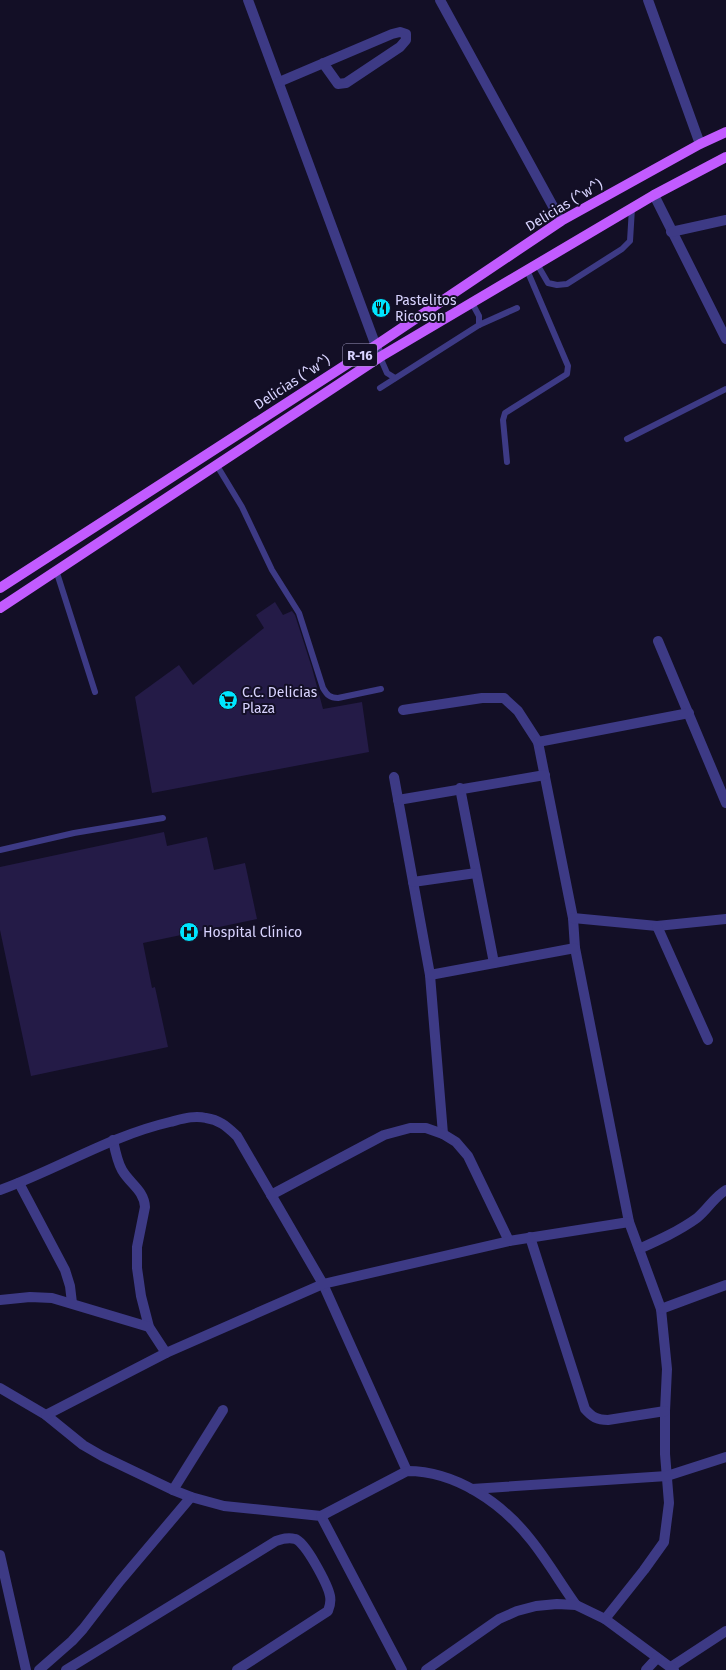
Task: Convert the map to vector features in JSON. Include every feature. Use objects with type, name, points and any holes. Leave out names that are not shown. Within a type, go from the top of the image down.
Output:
[{"type":"main road","name":"Delicias (^w^)","points":[[0,588],[375,346],[561,222],[700,144],[726,132]]},
{"type":"main road","name":"Delicias (^w^)","points":[[0,608],[380,357],[654,195],[726,157]]},
{"type":"street","points":[[248,0],[380,357]]},
{"type":"street","points":[[440,0],[561,222]]},
{"type":"street","points":[[648,0],[700,144]]},
{"type":"street","points":[[279,82],[323,63],[392,34],[400,32],[406,34],[406,40],[400,48],[346,83],[338,84],[323,63]]},
{"type":"street","points":[[654,195],[671,232],[726,339]]},
{"type":"street","points":[[671,232],[726,220]]},
{"type":"street","points":[[658,641],[726,803]]},
{"type":"street","points":[[403,710],[482,698],[504,698],[518,711],[538,742],[573,918],[575,948],[629,1222],[661,1309],[667,1369],[665,1454],[668,1503],[664,1542],[605,1619]]},
{"type":"street","points":[[538,742],[689,713]]},
{"type":"street","points":[[398,800],[460,788],[545,775]]},
{"type":"street","points":[[394,777],[430,975],[443,1134]]},
{"type":"street","points":[[460,788],[494,963]]},
{"type":"street","points":[[413,882],[476,873]]},
{"type":"street","points":[[573,918],[658,926],[726,919]]},
{"type":"street","points":[[658,926],[708,1040]]},
{"type":"street","points":[[430,975],[575,948]]},
{"type":"street","points":[[0,1190],[19,1183],[113,1140],[158,1125],[191,1117],[205,1117],[220,1121],[237,1136],[323,1284],[407,1471]]},
{"type":"street","points":[[271,1195],[384,1135],[410,1128],[426,1128],[443,1134],[456,1142],[468,1156],[509,1241]]},
{"type":"street","points":[[113,1140],[122,1170],[140,1191],[145,1201],[137,1247],[137,1268],[141,1296],[149,1327],[166,1353]]},
{"type":"street","points":[[19,1183],[65,1270],[70,1286],[72,1303]]},
{"type":"street","points":[[639,1249],[679,1230],[698,1216],[717,1196],[726,1190]]},
{"type":"street","points":[[46,1415],[166,1353],[323,1284],[509,1241],[629,1222]]},
{"type":"street","points":[[530,1237],[585,1409],[595,1418],[608,1420],[665,1411]]},
{"type":"street","points":[[661,1309],[726,1285]]},
{"type":"street","points":[[0,1300],[43,1297],[72,1303],[149,1327]]},
{"type":"street","points":[[0,1388],[46,1415],[77,1440],[102,1456],[191,1497],[237,1508],[320,1516],[407,1471],[419,1471],[445,1477],[472,1489],[493,1503],[512,1519],[531,1540],[576,1605]]},
{"type":"street","points":[[173,1490],[224,1410]]},
{"type":"street","points":[[472,1489],[667,1476],[726,1457]]},
{"type":"street","points":[[40,1670],[83,1629],[120,1581],[191,1497]]},
{"type":"street","points":[[320,1516],[402,1670]]},
{"type":"street","points":[[66,1670],[276,1541],[285,1538],[295,1539],[302,1543],[308,1550],[328,1588],[330,1605],[328,1611],[237,1670]]},
{"type":"street","points":[[0,1555],[26,1670]]},
{"type":"street","points":[[426,1670],[498,1619],[517,1611],[536,1606],[557,1604],[576,1605],[605,1619],[672,1668],[726,1631]]},
{"type":"street","points":[[646,1670],[657,1658]]},
{"type":"lane","points":[[537,264],[548,283],[557,286],[567,284],[622,249],[630,241],[632,208]]},
{"type":"lane","points":[[507,462],[503,420],[505,413],[567,374],[568,366],[526,270]]},
{"type":"lane","points":[[472,303],[479,316],[479,325]]},
{"type":"lane","points":[[380,388],[479,325],[517,308]]},
{"type":"lane","points":[[380,357],[387,373],[395,378]]},
{"type":"lane","points":[[627,439],[726,389]]},
{"type":"lane","points":[[216,464],[242,507],[272,570],[299,613],[323,688],[327,694],[332,698],[338,698],[381,689]]},
{"type":"lane","points":[[56,570],[95,692]]},
{"type":"lane","points":[[0,850],[74,833],[163,818]]},
{"type":"building","name":"C.C. Delicias Plaza","points":[[275,602],[283,615],[292,611],[295,615],[323,709],[362,702],[369,752],[152,793],[135,697],[179,665],[193,685],[264,628],[256,615]]},
{"type":"building","name":"Hospital Clínico","points":[[164,832],[167,846],[207,837],[214,870],[245,863],[257,919],[143,943],[152,988],[155,987],[168,1047],[31,1076],[0,930],[0,867]]},
{"type":"place","name":"Pastelitos Ricoson","points":[[381,308]]},
{"type":"place","name":"C.C. Delicias Plaza","points":[[228,700]]},
{"type":"place","name":"Hospital Clínico","points":[[189,932]]}]
